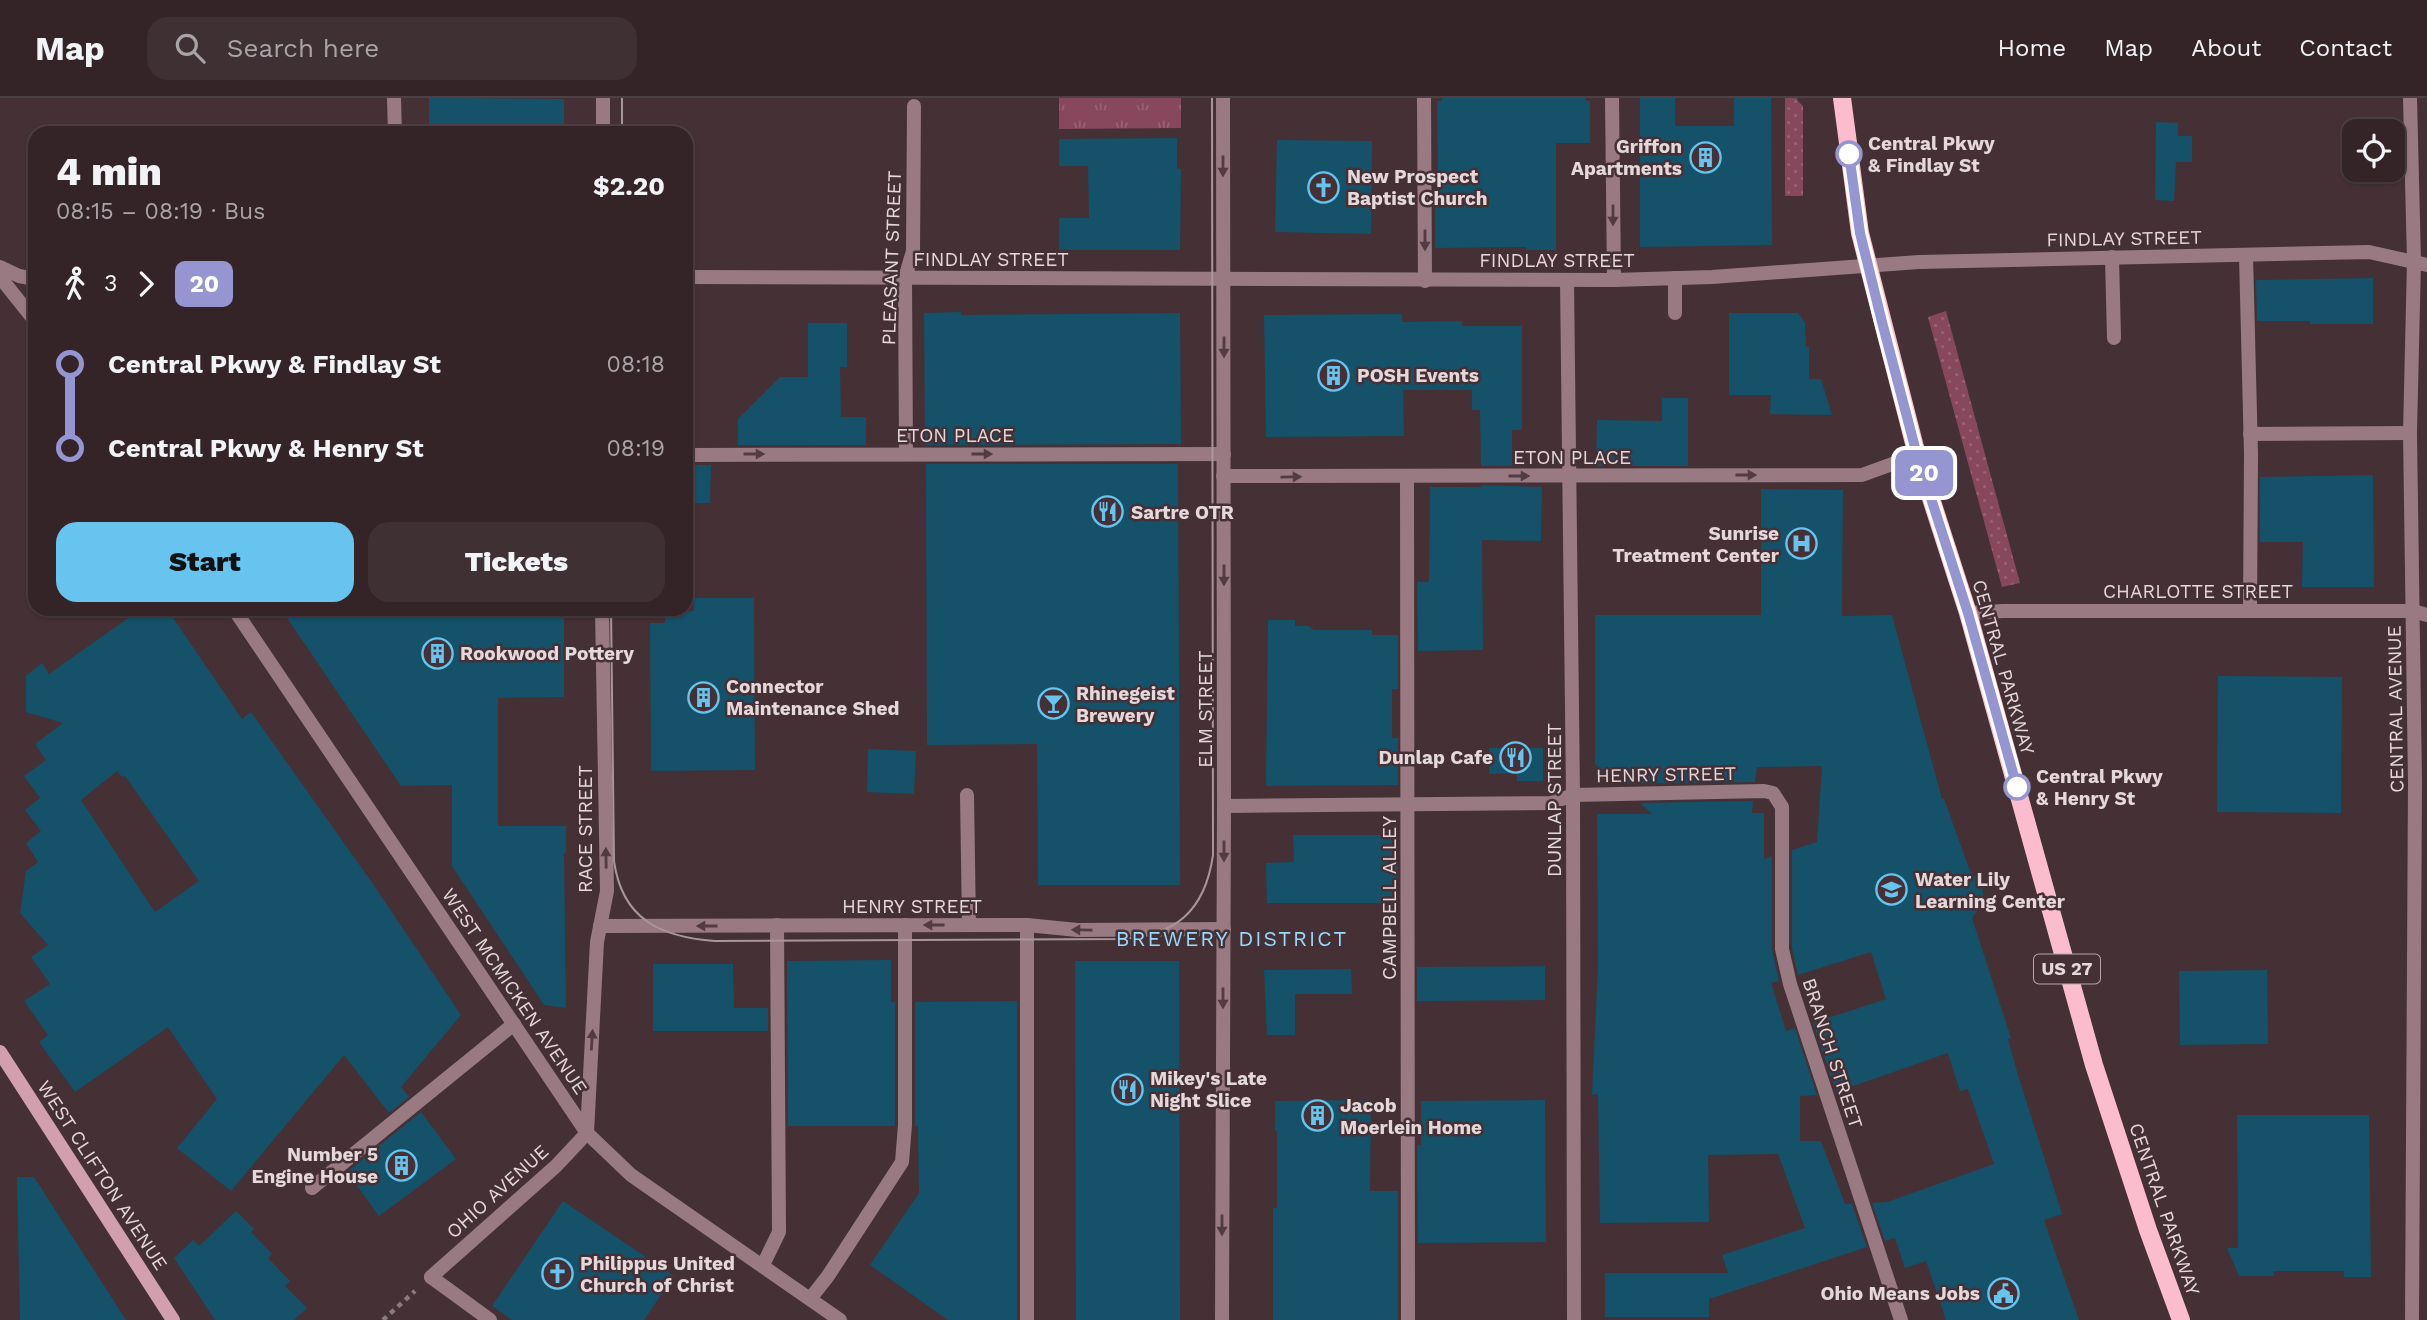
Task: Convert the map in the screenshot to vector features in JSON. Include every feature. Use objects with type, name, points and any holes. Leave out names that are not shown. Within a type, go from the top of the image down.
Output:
[{"type":"main road","name":"CENTRAL PARKWAY","points":[[1842,98],[1860,233],[1917,455],[1968,613],[2094,1065],[2148,1230],[2181,1320]]},
{"type":"main road","name":"WEST CLIFTON AVENUE","points":[[0,1052],[173,1320]]},
{"type":"street","points":[[394,98],[395,126]]},
{"type":"street","points":[[603,98],[603,126]]},
{"type":"street","name":"ELM STREET","points":[[1222,1320],[1223,98]]},
{"type":"street","points":[[1424,98],[1425,281]]},
{"type":"street","points":[[1612,98],[1614,280]]},
{"type":"street","name":"CENTRAL AVENUE","points":[[2410,98],[2420,263],[2410,433],[2420,613],[2421,785],[2412,1320]]},
{"type":"street","name":"PLEASANT STREET","points":[[906,454],[905,278],[913,251],[914,106]]},
{"type":"street","name":"FINDLAY STREET","points":[[693,277],[1614,280],[1801,272],[1919,262],[2368,252],[2420,263]]},
{"type":"street","points":[[2246,255],[2250,611]]},
{"type":"street","points":[[2112,257],[2114,338]]},
{"type":"street","points":[[0,267],[28,278]]},
{"type":"street","points":[[0,277],[28,312]]},
{"type":"street","points":[[1675,278],[1675,313]]},
{"type":"street","name":"DUNLAP STREET","points":[[1567,280],[1573,795],[1574,1320]]},
{"type":"street","points":[[2250,434],[2410,433]]},
{"type":"street","name":"ETON PLACE","points":[[693,455],[1224,454]]},
{"type":"street","name":"ETON PLACE","points":[[1223,476],[1862,475],[1917,455]]},
{"type":"street","name":"CAMPBELL ALLEY","points":[[1408,476],[1408,1320]]},
{"type":"street","name":"CHARLOTTE STREET","points":[[1968,613],[2420,613]]},
{"type":"street","name":"WEST MCMICKEN AVENUE","points":[[239,616],[587,1133],[631,1175],[840,1320]]},
{"type":"street","name":"RACE STREET","points":[[587,1133],[597,942],[607,891],[602,616]]},
{"type":"street","name":"HENRY STREET","points":[[1224,806],[1551,803],[1573,795],[1773,793]]},
{"type":"street","name":"BRANCH STREET","points":[[1773,793],[1783,807],[1782,949],[1790,984],[1901,1320]]},
{"type":"street","points":[[967,795],[970,925]]},
{"type":"street","points":[[762,1265],[779,1232],[778,925]]},
{"type":"street","points":[[810,1299],[828,1276],[902,1162],[905,1125],[905,925]]},
{"type":"street","points":[[1027,925],[1027,1320]]},
{"type":"street","name":"HENRY STREET","points":[[600,926],[1027,925],[1077,930],[1224,929]]},
{"type":"street","points":[[312,1188],[514,1024]]},
{"type":"street","name":"OHIO AVENUE","points":[[490,1320],[431,1276],[556,1166],[587,1133]]},
{"type":"path","points":[[383,1320],[415,1291]]},
{"type":"green space","points":[[1059,98],[1181,98],[1181,128],[1059,129]]},
{"type":"green space","points":[[1785,98],[1797,98],[1803,106],[1803,196],[1785,196]]},
{"type":"green space","points":[[1946,311],[2020,583],[2002,587],[1928,317]]},
{"type":"building","points":[[429,98],[564,99],[564,126],[429,126]]},
{"type":"building","points":[[1442,98],[1586,98],[1586,101],[1590,101],[1590,143],[1556,143],[1556,250],[1526,250],[1526,247],[1435,248],[1435,185],[1438,185],[1437,101],[1442,101]]},
{"type":"building","name":"Griffon Apartments","points":[[1640,98],[1675,98],[1675,126],[1734,126],[1734,98],[1771,98],[1772,245],[1640,247]]},
{"type":"building","points":[[2156,122],[2178,123],[2178,136],[2192,136],[2192,162],[2176,162],[2174,201],[2155,200]]},
{"type":"building","points":[[1177,138],[1177,169],[1181,169],[1180,250],[1059,250],[1059,218],[1089,218],[1088,166],[1059,166],[1059,139]]},
{"type":"building","points":[[1277,140],[1372,141],[1371,234],[1275,232]]},
{"type":"building","points":[[2373,278],[2373,324],[2257,321],[2256,280]]},
{"type":"building","points":[[961,312],[961,315],[1180,313],[1181,444],[925,445],[924,313]]},
{"type":"building","points":[[1729,313],[1798,313],[1805,323],[1806,347],[1809,347],[1809,379],[1821,379],[1832,415],[1770,414],[1771,395],[1729,395]]},
{"type":"building","name":"POSH Events","points":[[1402,314],[1402,322],[1462,321],[1462,326],[1522,326],[1522,430],[1512,430],[1512,466],[1481,466],[1480,410],[1472,410],[1472,390],[1403,390],[1404,436],[1266,437],[1264,315]]},
{"type":"building","points":[[808,323],[847,323],[847,367],[840,367],[841,417],[866,417],[866,445],[738,445],[738,419],[780,377],[808,377]]},
{"type":"building","points":[[1662,398],[1688,398],[1688,466],[1596,466],[1597,420],[1662,421]]},
{"type":"building","name":"Rhinegeist Brewery","points":[[926,464],[1178,464],[1180,885],[1038,885],[1037,744],[927,745]]},
{"type":"building","points":[[693,465],[711,465],[710,503],[693,503]]},
{"type":"building","points":[[2373,475],[2374,587],[2302,587],[2303,542],[2260,542],[2260,477]]},
{"type":"building","points":[[1430,487],[1542,487],[1541,541],[1482,540],[1483,650],[1418,651],[1417,582],[1429,582]]},
{"type":"building","points":[[1761,489],[1843,490],[1842,616],[1892,615],[1942,799],[1970,871],[1981,883],[1984,897],[1982,905],[1972,918],[2011,1038],[2008,1039],[2018,1075],[2062,1214],[2044,1220],[2079,1320],[1946,1320],[1926,1261],[1905,1268],[1895,1238],[1885,1241],[1872,1203],[1887,1202],[1994,1164],[1968,1089],[1960,1091],[1948,1053],[1836,1092],[1813,1023],[1886,999],[1871,952],[1798,975],[1792,948],[1792,850],[1817,842],[1822,766],[1757,767],[1755,782],[1619,784],[1595,764],[1595,615],[1761,615]]},
{"type":"building","name":"Connector Maintenance Shed","points":[[694,598],[754,598],[755,770],[651,771],[650,623],[665,623],[665,616],[693,616]]},
{"type":"building","points":[[131,616],[172,616],[242,719],[251,712],[373,884],[461,1015],[401,1087],[409,1097],[389,1113],[344,1055],[231,1191],[177,1148],[217,1099],[168,1027],[75,1092],[39,1042],[48,1035],[24,1001],[50,984],[31,957],[48,945],[20,913],[26,871],[38,862],[26,843],[41,831],[25,810],[40,798],[24,776],[46,760],[35,744],[63,723],[26,712],[26,676],[42,663],[49,674]],"holes":[[[117,771],[122,777],[125,776],[199,881],[155,912],[81,800]]]},
{"type":"building","name":"Rookwood Pottery","points":[[286,616],[564,616],[564,697],[498,698],[498,826],[566,826],[566,1008],[544,1005],[452,866],[452,785],[401,786]]},
{"type":"building","points":[[1268,620],[1295,620],[1295,626],[1309,626],[1314,630],[1372,630],[1372,635],[1398,635],[1398,689],[1392,689],[1392,738],[1398,738],[1398,785],[1266,786]]},
{"type":"building","points":[[2218,676],[2342,677],[2341,813],[2217,812]]},
{"type":"building","points":[[1489,748],[1543,748],[1543,781],[1517,781],[1517,773],[1489,774]]},
{"type":"building","points":[[868,749],[916,751],[914,794],[867,792]]},
{"type":"building","points":[[1753,801],[1752,813],[1764,813],[1764,859],[1772,856],[1772,949],[1779,981],[1771,983],[1786,1031],[1795,1028],[1817,1095],[1800,1096],[1800,1141],[1821,1141],[1845,1204],[1852,1204],[1867,1247],[1709,1299],[1709,1317],[1605,1317],[1605,1273],[1728,1273],[1722,1255],[1805,1228],[1778,1154],[1708,1155],[1709,1222],[1600,1223],[1598,1094],[1592,1095],[1598,965],[1597,814],[1652,814],[1640,803]]},
{"type":"building","points":[[1293,835],[1398,835],[1398,903],[1267,903],[1266,863],[1294,862]]},
{"type":"building","points":[[891,960],[891,1002],[895,1002],[895,1126],[788,1126],[787,961]]},
{"type":"building","points":[[1075,961],[1179,961],[1180,1320],[1076,1320]]},
{"type":"building","points":[[653,964],[733,964],[734,1008],[768,1008],[768,1031],[653,1031]]},
{"type":"building","points":[[1545,966],[1545,1000],[1417,1001],[1417,967]]},
{"type":"building","points":[[1351,969],[1352,994],[1295,994],[1295,1035],[1267,1035],[1264,970]]},
{"type":"building","points":[[2267,970],[2268,1044],[2180,1045],[2179,971]]},
{"type":"building","points":[[1017,1001],[1017,1320],[948,1320],[870,1265],[919,1193],[918,1126],[915,1126],[915,1002]]},
{"type":"building","points":[[1371,1100],[1370,1191],[1398,1191],[1398,1320],[1273,1320],[1273,1208],[1277,1208],[1275,1101]]},
{"type":"building","points":[[1545,1100],[1546,1242],[1418,1243],[1417,1145],[1421,1145],[1421,1101]]},
{"type":"building","name":"Number 5 Engine House","points":[[421,1112],[456,1159],[379,1216],[347,1172]]},
{"type":"building","points":[[2237,1115],[2369,1115],[2371,1277],[2344,1277],[2344,1271],[2273,1271],[2274,1276],[2239,1276],[2227,1248],[2238,1248]]},
{"type":"building","points":[[17,1177],[34,1177],[126,1320],[20,1320]]},
{"type":"building","name":"Philippus United Church of Christ","points":[[563,1201],[674,1276],[644,1320],[512,1320],[492,1306]]},
{"type":"building","points":[[236,1211],[254,1229],[251,1232],[272,1254],[268,1258],[290,1281],[285,1286],[307,1308],[294,1320],[215,1320],[174,1258],[193,1240],[199,1246]]},
{"type":"tram line","points":[[622,98],[622,126]]},
{"type":"tram line","points":[[611,616],[614,861],[625,897],[635,911],[661,929],[677,935],[715,941],[1119,939],[1156,933],[1184,917],[1195,906],[1203,891],[1213,855],[1212,98]]},
{"type":"bus line","name":"20","points":[[1849,154],[1860,233],[1917,455],[1968,613],[2017,787]]},
{"type":"place","name":"Central Pkwy & Findlay St","points":[[1849,154]]},
{"type":"place","name":"Griffon Apartments","points":[[1705,157]]},
{"type":"place","name":"New Prospect Baptist Church","points":[[1324,187]]},
{"type":"place","name":"POSH Events","points":[[1334,375]]},
{"type":"place","name":"Sartre OTR","points":[[1108,512]]},
{"type":"place","name":"Sunrise Treatment Center","points":[[1802,544]]},
{"type":"place","name":"Rookwood Pottery","points":[[437,653]]},
{"type":"place","name":"Connector Maintenance Shed","points":[[703,697]]},
{"type":"place","name":"Rhinegeist Brewery","points":[[1053,704]]},
{"type":"place","name":"Dunlap Cafe","points":[[1516,757]]},
{"type":"place","name":"Central Pkwy & Henry St","points":[[2017,787]]},
{"type":"place","name":"Water Lily Learning Center","points":[[1892,890]]},
{"type":"place","name":"Mikey's Late Night Slice","points":[[1127,1089]]},
{"type":"place","name":"Jacob Moerlein Home","points":[[1317,1116]]},
{"type":"place","name":"Number 5 Engine House","points":[[401,1165]]},
{"type":"place","name":"Philippus United Church of Christ","points":[[557,1274]]},
{"type":"place","name":"Ohio Means Jobs","points":[[2003,1293]]},
{"type":"district","name":"BREWERY DISTRICT","points":[[1232,939]]}]
